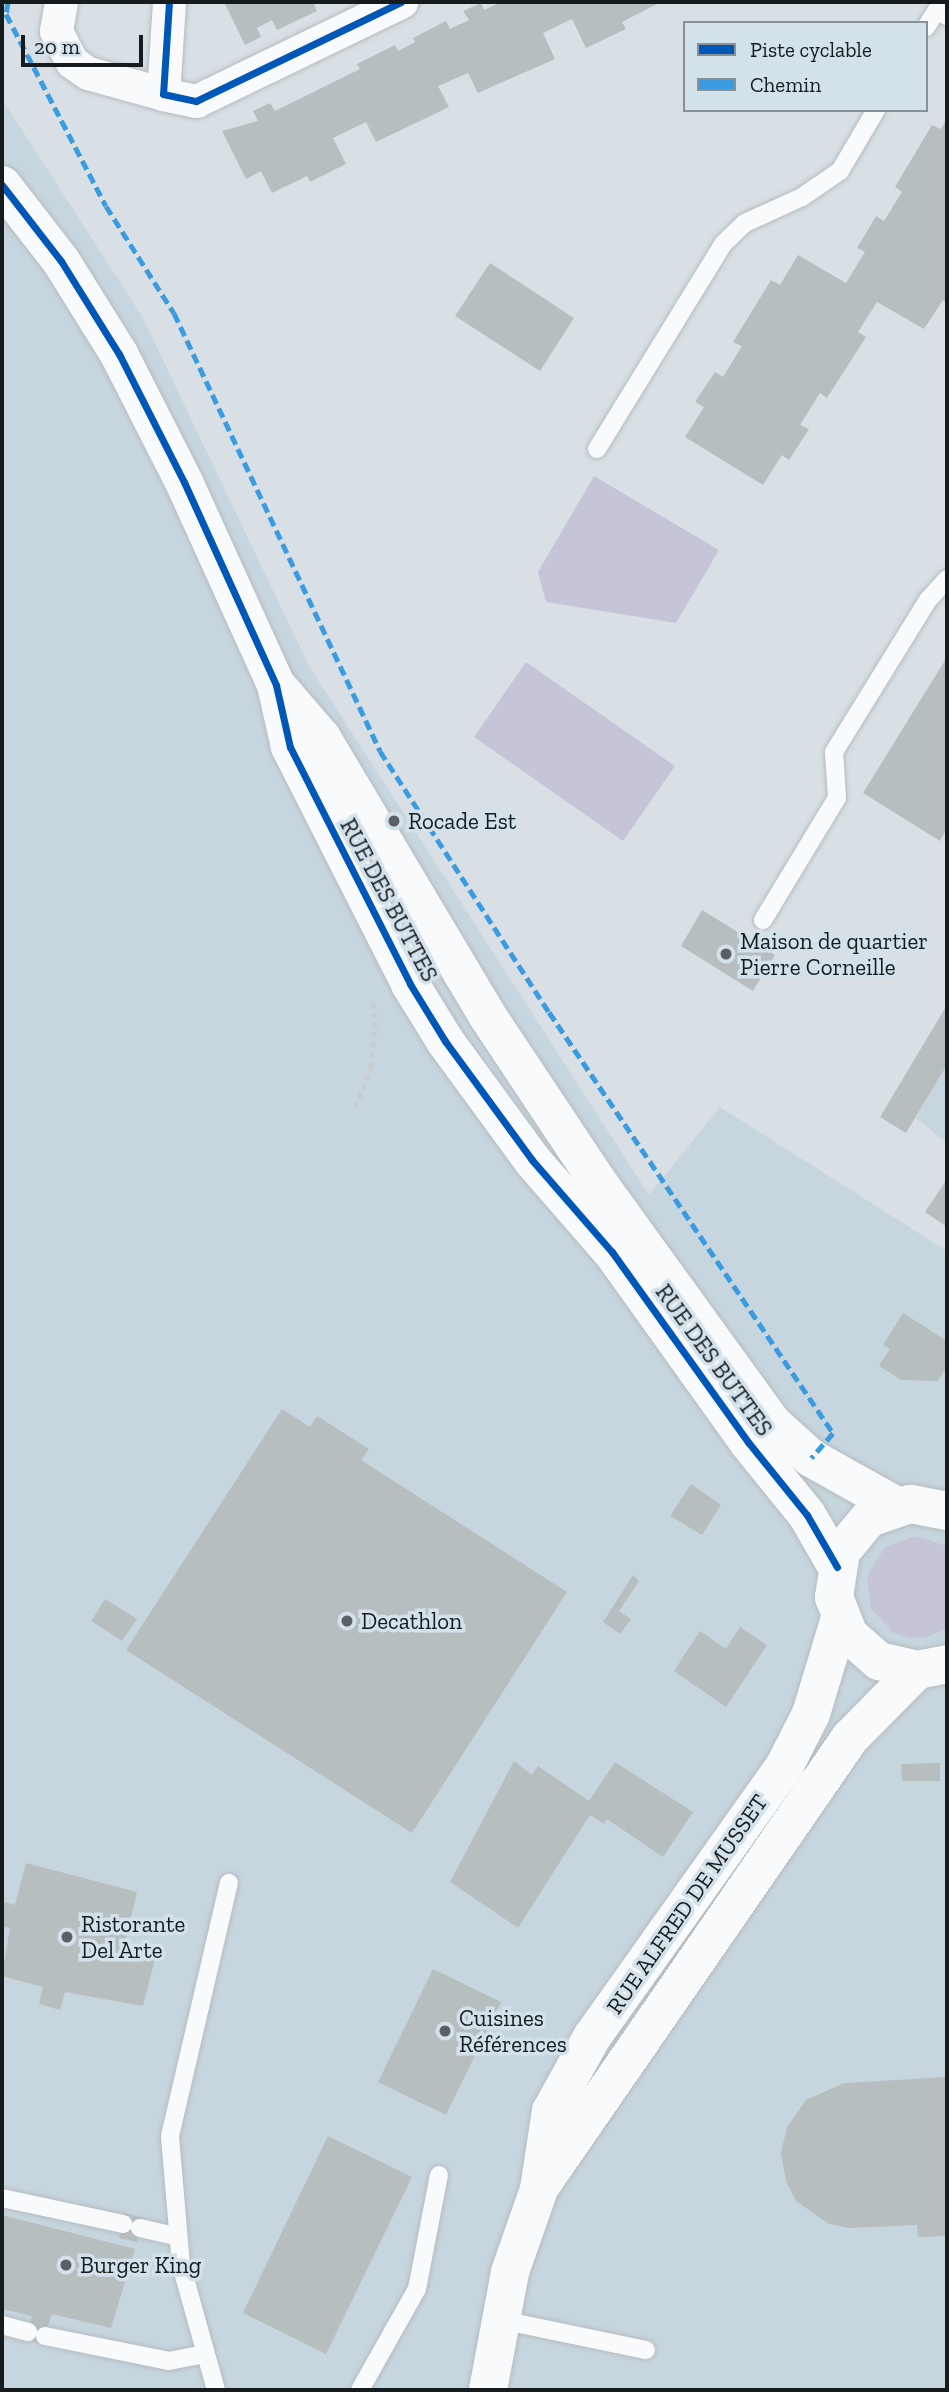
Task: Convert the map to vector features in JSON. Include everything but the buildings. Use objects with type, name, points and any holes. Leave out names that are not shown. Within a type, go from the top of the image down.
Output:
[{"type":"street","points":[[61,2],[56,31],[72,62],[88,73],[196,101],[401,2]]},
{"type":"street","points":[[163,94],[169,2]]},
{"type":"street","name":"RUE DES BUTTES","points":[[4,190],[61,261],[119,354],[184,482],[276,685],[296,758],[372,914],[445,1041],[532,1160],[612,1252],[684,1348],[748,1442],[807,1515],[837,1567]]},
{"type":"street","name":"RUE DES BUTTES","points":[[276,685],[322,738],[481,1004],[600,1185],[772,1423],[811,1458],[928,1501]]},
{"type":"street","points":[[928,1501],[869,1518],[853,1533],[837,1567],[834,1597],[840,1618],[849,1635],[871,1655],[898,1668],[939,1666]]},
{"type":"street","name":"RUE ALFRED DE MUSSET","points":[[488,2390],[510,2272],[539,2189],[551,2110],[592,2037],[785,1765],[811,1714],[840,1618]]},
{"type":"street","name":"RUE ALFRED DE MUSSET","points":[[539,2189],[850,1738],[939,1666]]},
{"type":"lane","points":[[928,24],[937,10],[947,16]]},
{"type":"lane","points":[[597,449],[723,244],[745,223],[802,197],[840,172],[875,112]]},
{"type":"lane","points":[[763,920],[837,798],[834,752],[928,600],[947,579]]},
{"type":"lane","points":[[216,2390],[181,2265],[170,2136],[229,1883]]},
{"type":"lane","points":[[360,2390],[417,2289],[439,2175]]},
{"type":"lane","points":[[2,2198],[178,2237]]},
{"type":"lane","points":[[501,2320],[646,2350]]},
{"type":"lane","points":[[2,2325],[169,2361],[205,2354]]},
{"type":"shaded area","points":[[2,99],[143,318],[309,666],[649,1195],[720,1107],[947,1251],[947,2390],[2,2390]]},
{"type":"shaded area","points":[[594,476],[719,550],[676,623],[546,602],[538,572]]},
{"type":"shaded area","points":[[526,662],[675,766],[623,841],[474,737]]},
{"type":"shaded area","points":[[947,1065],[947,1143],[916,1118]]},
{"type":"shaded area","points":[[916,1536],[947,1546],[947,1628],[927,1637],[910,1638],[894,1633],[871,1609],[867,1576],[885,1547]]},
{"type":"marked path","points":[[8,2],[6,14],[106,206],[174,313],[380,751],[549,1012],[833,1433],[811,1458]]},
{"type":"cycle path","points":[[169,2],[163,94],[196,101],[401,2]]},
{"type":"cycle path","points":[[2,185],[61,261],[119,354],[184,482],[276,685],[290,747],[410,984],[445,1041],[532,1160],[612,1252],[748,1442],[807,1515],[837,1567]]},
{"type":"place","name":"Rocade Est","points":[[394,821]]},
{"type":"place","name":"Maison de quartier Pierre Corneille","points":[[726,954]]},
{"type":"place","name":"Decathlon","points":[[347,1621]]},
{"type":"place","name":"Ristorante Del Arte","points":[[67,1937]]},
{"type":"place","name":"Cuisines Références","points":[[445,2031]]},
{"type":"place","name":"Burger King","points":[[66,2265]]}]
